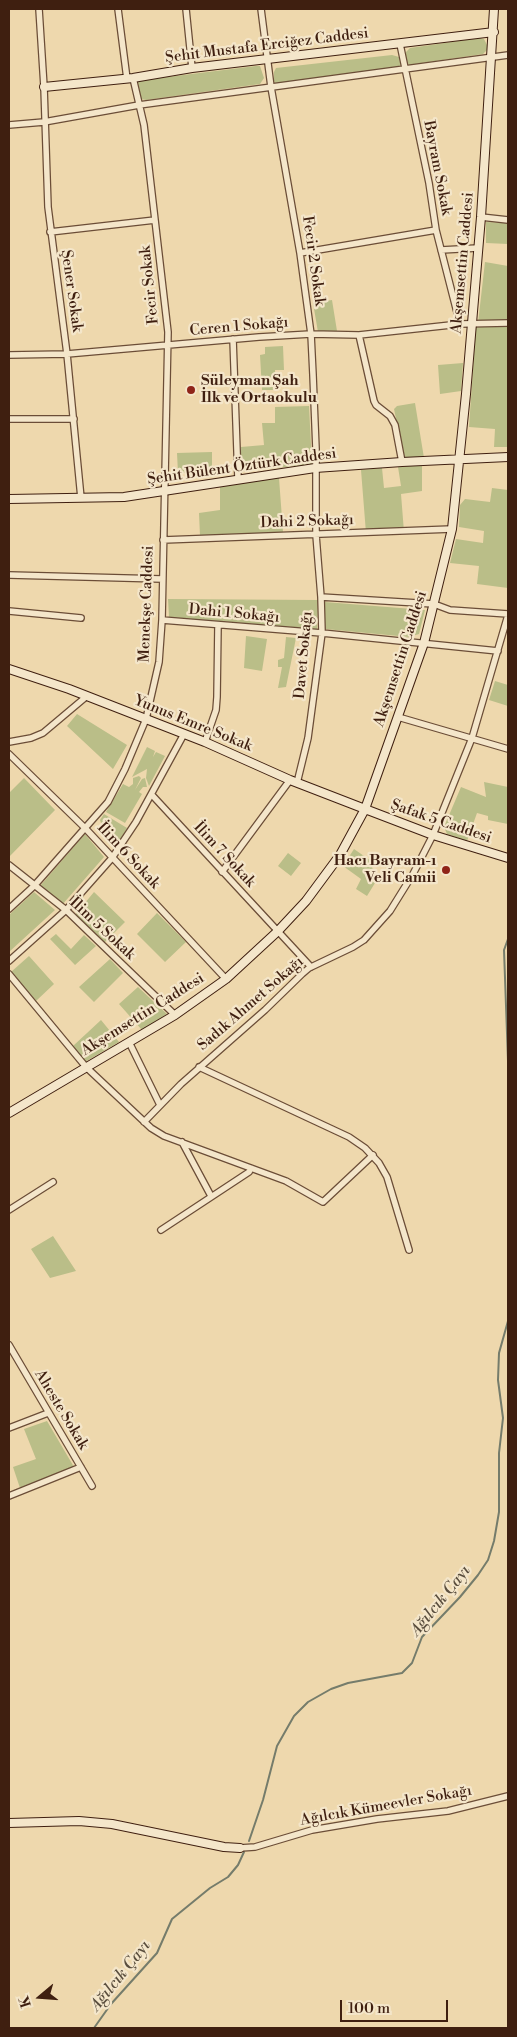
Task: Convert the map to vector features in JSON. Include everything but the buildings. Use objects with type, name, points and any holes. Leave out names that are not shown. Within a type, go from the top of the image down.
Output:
[{"type":"street","name":"Şener Sokak","points":[[39,9],[50,232],[67,354],[81,498]]},
{"type":"street","name":"Fecir Sokak","points":[[118,9],[130,79],[144,125],[166,312],[165,492]]},
{"type":"street","points":[[186,9],[192,68]]},
{"type":"street","name":"Fecir 2 Sokak","points":[[261,9],[271,88],[300,252],[311,334],[316,449],[315,468]]},
{"type":"street","name":"Akşemsettin Caddesi","points":[[9,1114],[175,1015],[226,979],[278,931],[323,879],[340,855],[365,809],[424,643],[452,529],[481,217],[494,9]]},
{"type":"street","name":"Şehit Mustafa Erciğez Caddesi","points":[[44,87],[130,79],[192,68],[494,32]]},
{"type":"street","name":"Bayram Sokak","points":[[400,44],[429,183],[436,230],[460,324]]},
{"type":"street","points":[[9,125],[44,122],[138,105],[508,55]]},
{"type":"street","points":[[481,217],[508,220]]},
{"type":"street","points":[[50,232],[155,220]]},
{"type":"street","points":[[300,252],[436,230]]},
{"type":"street","points":[[441,250],[478,248]]},
{"type":"street","name":"Ceren 1 Sokağı","points":[[9,356],[67,354],[233,339],[311,334],[359,335],[460,324],[508,323]]},
{"type":"street","points":[[359,335],[374,401],[376,405],[390,416],[395,425],[402,462]]},
{"type":"street","points":[[233,339],[238,479]]},
{"type":"street","points":[[9,419],[74,419]]},
{"type":"street","name":"Şehit Bülent Öztürk Caddesi","points":[[9,499],[124,497],[315,468],[460,458],[508,457]]},
{"type":"street","name":"Davet Sokağı","points":[[294,781],[308,738],[322,633],[316,535],[315,468]]},
{"type":"street","name":"Menekşe Caddesi","points":[[9,909],[34,886],[102,810],[116,788],[146,719],[158,662],[162,620],[162,540],[165,492]]},
{"type":"street","name":"Dahi 2 Sokağı","points":[[162,540],[452,529]]},
{"type":"street","points":[[9,575],[162,579]]},
{"type":"street","points":[[321,597],[434,604],[450,610],[508,614]]},
{"type":"street","points":[[9,611],[81,618]]},
{"type":"street","name":"Sadık Ahmet Sokağı","points":[[144,1122],[199,1067],[311,967],[353,947],[372,933],[397,901],[433,834],[472,738],[508,614]]},
{"type":"street","name":"Dahi 1 Sokağı","points":[[162,620],[322,633],[498,651]]},
{"type":"street","points":[[205,742],[212,724],[216,704],[218,625]]},
{"type":"street","name":"Yunus Emre Sokak","points":[[9,669],[87,696],[205,742],[294,781],[365,809]]},
{"type":"street","points":[[9,742],[31,738],[43,733],[87,696]]},
{"type":"street","points":[[398,717],[508,749]]},
{"type":"street","points":[[9,961],[66,910],[126,840],[184,734]]},
{"type":"street","name":"İlim 6 Sokak","points":[[9,754],[85,828],[226,979]]},
{"type":"street","points":[[222,872],[294,781]]},
{"type":"street","name":"İlim 7 Sokak","points":[[152,795],[311,967]]},
{"type":"street","name":"Şafak 5 Caddesi","points":[[365,809],[433,834],[508,858]]},
{"type":"street","name":"İlim 5 Sokak","points":[[9,865],[66,910],[175,1015]]},
{"type":"street","points":[[9,974],[86,1067],[144,1122],[164,1136],[286,1182],[323,1202],[372,1155]]},
{"type":"street","points":[[129,1042],[160,1105]]},
{"type":"street","points":[[199,1067],[349,1137],[372,1155],[390,1184],[409,1250]]},
{"type":"street","points":[[182,1142],[211,1196]]},
{"type":"street","points":[[161,1230],[251,1168]]},
{"type":"street","points":[[9,1210],[54,1182]]},
{"type":"street","name":"Aheste Sokak","points":[[9,1345],[92,1486]]},
{"type":"street","points":[[9,1428],[48,1413]]},
{"type":"street","points":[[9,1496],[81,1467]]},
{"type":"street","name":"Ağılcık Kümeevler Sokağı","points":[[240,1848],[255,1847],[312,1830],[377,1819],[448,1811],[508,1796]]},
{"type":"street","points":[[9,1823],[79,1821],[112,1824],[224,1847],[240,1848]]},
{"type":"green space","points":[[479,38],[484,39],[487,45],[487,50],[483,54],[409,65],[406,59],[406,52],[410,48]]},
{"type":"green space","points":[[392,55],[399,57],[401,67],[276,84],[274,81],[276,68]]},
{"type":"green space","points":[[260,66],[264,78],[260,84],[146,100],[141,99],[139,94],[138,82],[143,80]]},
{"type":"green space","points":[[486,222],[508,223],[508,244],[486,243]]},
{"type":"green space","points":[[485,262],[508,266],[508,322],[478,323]]},
{"type":"green space","points":[[332,300],[337,331],[318,332],[313,303]]},
{"type":"green space","points":[[508,324],[508,447],[494,447],[495,429],[469,427],[476,325]]},
{"type":"green space","points":[[283,346],[284,370],[275,370],[276,390],[262,390],[260,355],[265,354],[265,347]]},
{"type":"green space","points":[[463,363],[461,391],[440,394],[438,365]]},
{"type":"green space","points":[[415,403],[424,458],[404,458],[394,409],[397,406]]},
{"type":"green space","points":[[309,406],[312,464],[241,472],[241,447],[264,445],[262,423],[275,423],[275,407]]},
{"type":"green space","points":[[212,452],[212,472],[178,473],[177,453]]},
{"type":"green space","points":[[422,464],[422,491],[401,494],[404,532],[366,533],[361,470],[382,468],[384,488],[401,486],[398,467]]},
{"type":"green space","points":[[279,478],[283,532],[200,536],[199,513],[220,510],[220,487]]},
{"type":"green space","points":[[492,488],[508,490],[508,588],[477,584],[479,566],[450,563],[456,539],[483,543],[484,531],[459,527],[460,505],[465,499],[490,502]]},
{"type":"green space","points":[[168,599],[318,600],[317,629],[169,617]]},
{"type":"green space","points":[[325,602],[425,610],[419,634],[409,637],[325,629]]},
{"type":"green space","points":[[246,636],[267,639],[262,671],[244,668]]},
{"type":"green space","points":[[286,637],[296,638],[286,687],[278,688],[282,667],[278,667],[278,660],[284,658]]},
{"type":"green space","points":[[495,681],[508,685],[508,706],[489,700]]},
{"type":"green space","points":[[77,714],[127,745],[113,769],[67,726]]},
{"type":"green space","points":[[147,747],[155,751],[153,757],[156,752],[165,756],[149,786],[146,778],[147,769],[132,777]]},
{"type":"green space","points":[[139,776],[141,778],[135,790],[142,779],[145,778],[147,787],[143,787],[139,792],[142,794],[125,823],[106,812],[123,784],[129,787],[133,784],[133,778]]},
{"type":"green space","points":[[24,778],[55,810],[9,857],[9,793]]},
{"type":"green space","points":[[484,782],[508,787],[508,824],[488,820],[488,816],[477,813],[467,841],[447,834],[444,827],[461,787],[486,797]]},
{"type":"green space","points":[[104,814],[127,828],[120,841],[101,823],[100,820]]},
{"type":"green space","points":[[85,834],[104,857],[62,905],[40,886]]},
{"type":"green space","points":[[354,849],[374,863],[372,868],[375,870],[370,879],[375,883],[367,896],[356,889],[361,879],[343,866]]},
{"type":"green space","points":[[288,853],[301,863],[291,876],[278,866]]},
{"type":"green space","points":[[34,892],[55,910],[9,952],[9,915]]},
{"type":"green space","points":[[94,892],[125,922],[104,943],[75,915]]},
{"type":"green space","points":[[157,913],[186,942],[165,962],[137,934]]},
{"type":"green space","points":[[56,934],[71,949],[84,935],[96,946],[75,965],[50,939]]},
{"type":"green space","points":[[29,956],[54,984],[36,1001],[11,972]]},
{"type":"green space","points":[[110,959],[123,973],[94,1002],[79,987]]},
{"type":"green space","points":[[138,987],[167,1014],[142,1030],[119,1004]]},
{"type":"green space","points":[[101,1020],[119,1042],[85,1062],[73,1046]]},
{"type":"green space","points":[[53,1236],[76,1271],[50,1278],[31,1249]]},
{"type":"green space","points":[[47,1421],[74,1467],[20,1488],[13,1467],[36,1459],[24,1429]]},
{"type":"waterway","name":"Ağılcık Çayı","points":[[508,939],[504,950],[508,1061]]},
{"type":"waterway","name":"Ağılcık Çayı","points":[[249,1841],[263,1800],[277,1746],[294,1716],[308,1702],[331,1689],[348,1683],[402,1673],[412,1663],[422,1637],[460,1597],[488,1560],[494,1541],[499,1512],[499,1453],[503,1418],[498,1380],[499,1353],[508,1321]]},
{"type":"waterway","name":"Ağılcık Çayı","points":[[94,2028],[111,2004],[157,1953],[172,1919],[210,1888],[228,1877],[238,1865],[244,1852]]},
{"type":"place","name":"Süleyman Şah İlk ve Ortaokulu","points":[[191,390]]},
{"type":"place","name":"Hacı Bayram-ı Veli Camii","points":[[446,870]]}]
